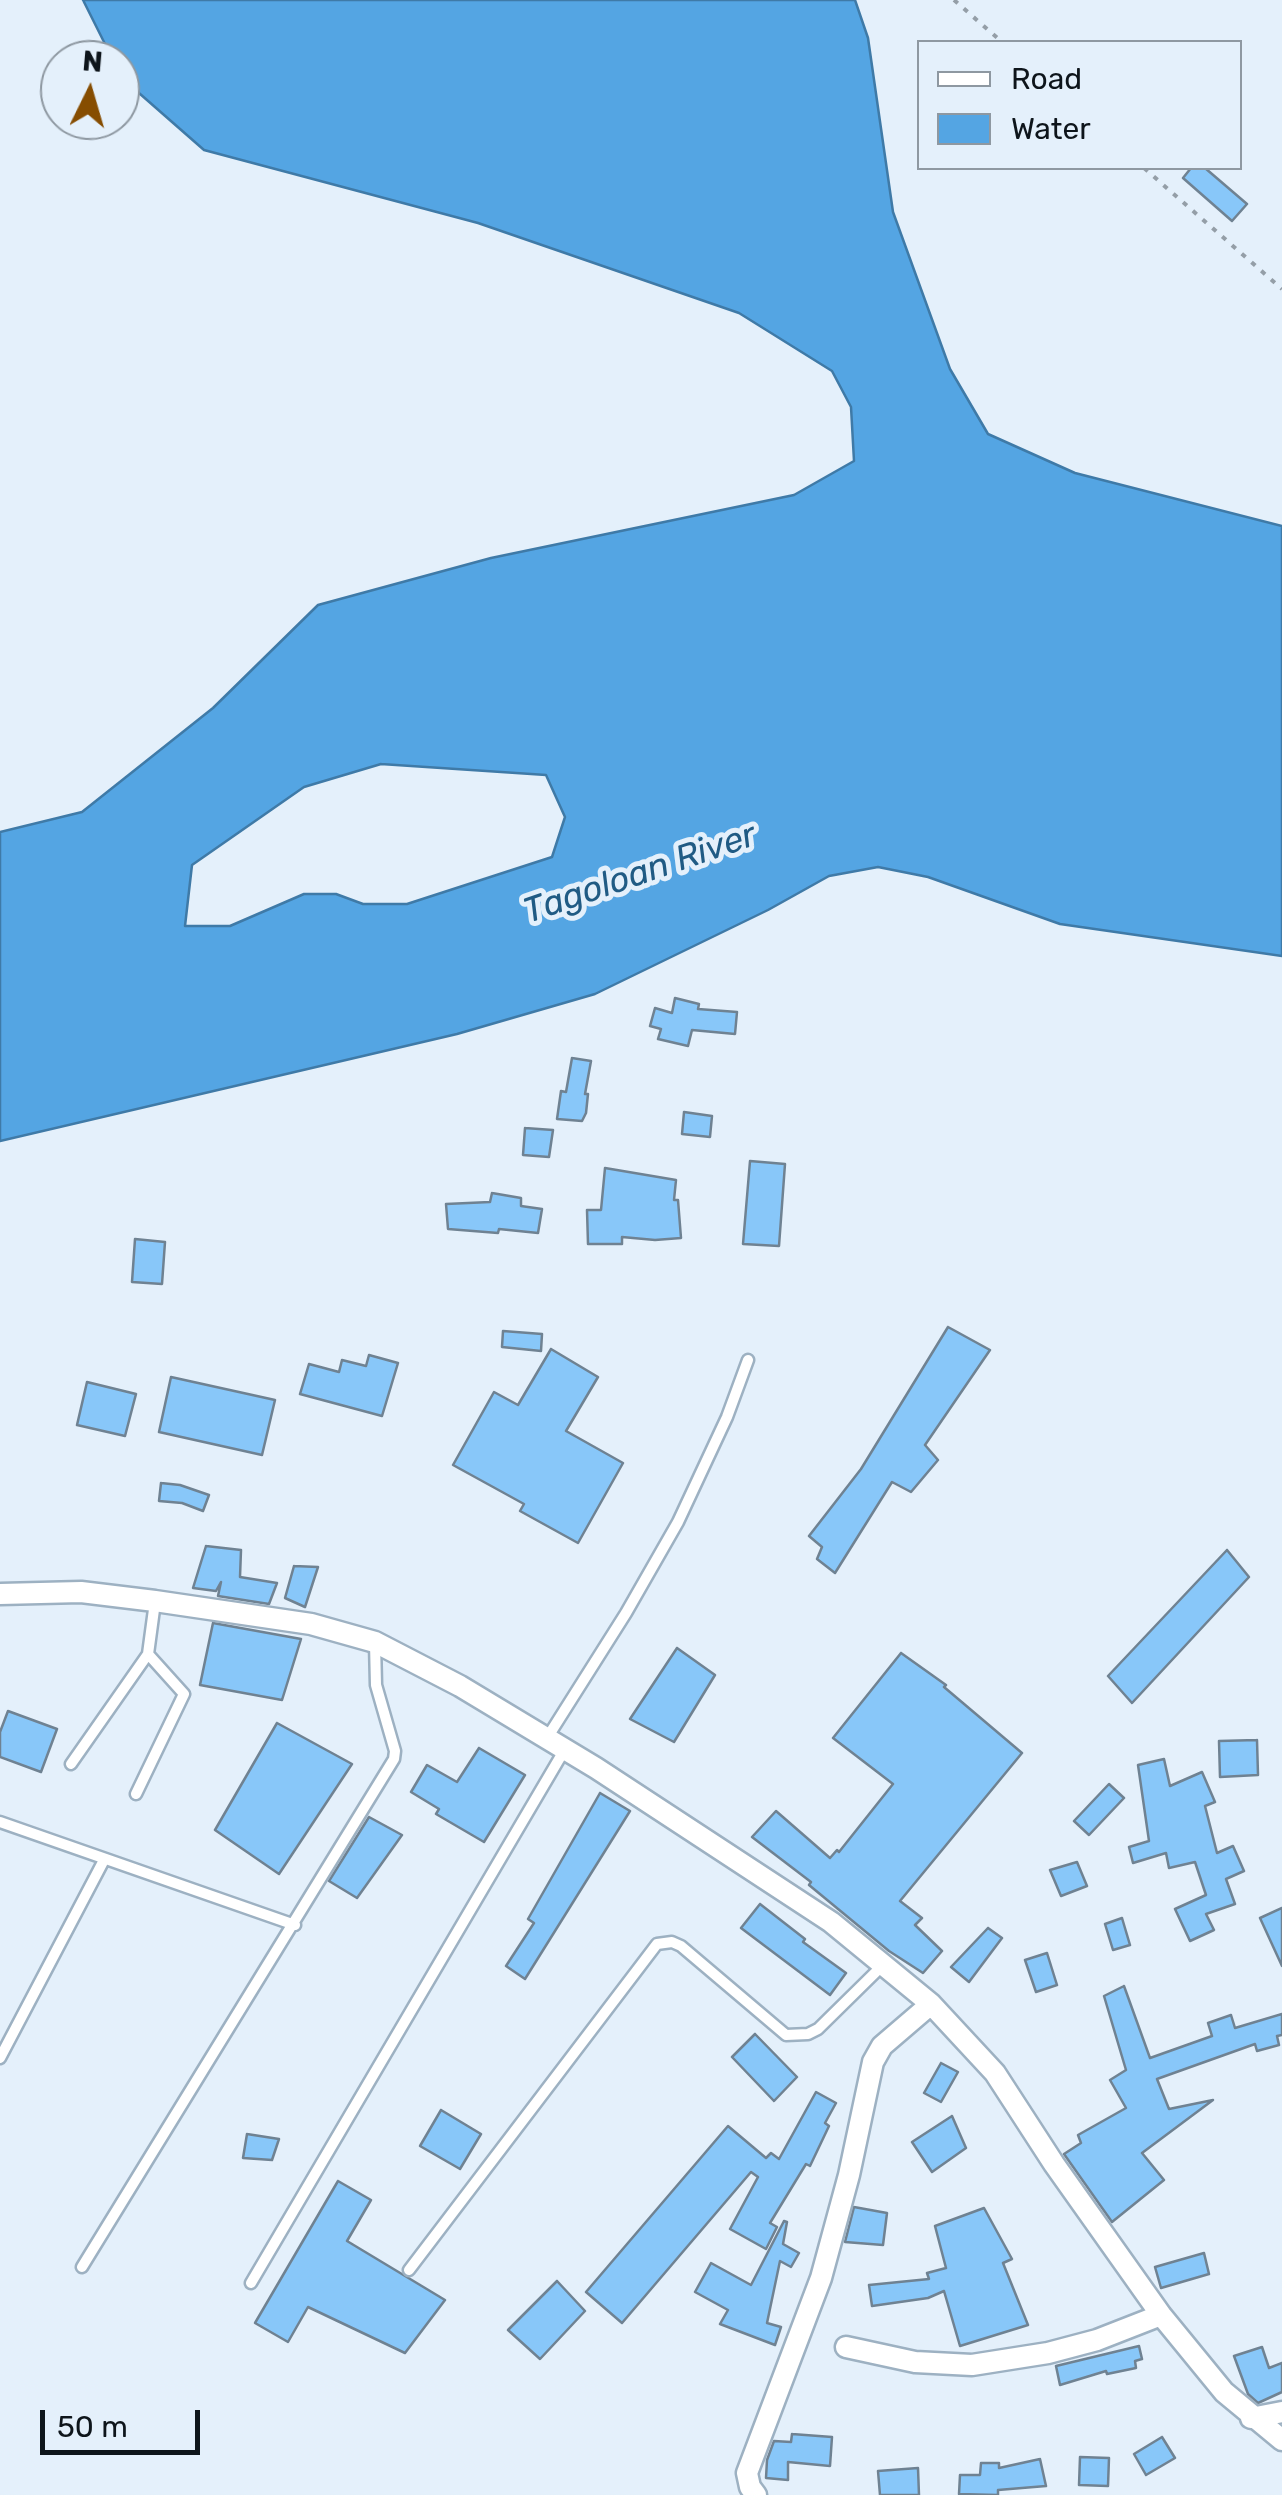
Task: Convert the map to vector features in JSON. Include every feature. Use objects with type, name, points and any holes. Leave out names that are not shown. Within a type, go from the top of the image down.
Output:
[{"type":"street","points":[[0,1594],[81,1592],[155,1601],[311,1624],[374,1642],[460,1686],[556,1744],[831,1922],[930,2004],[996,2073],[1054,2164],[1161,2315],[1224,2392],[1282,2440]]},
{"type":"street","points":[[756,2495],[748,2473],[821,2278],[849,2175],[873,2062],[882,2046],[930,2004]]},
{"type":"street","points":[[846,2347],[915,2362],[972,2365],[1081,2345],[1161,2315]]},
{"type":"street","points":[[1251,2418],[1282,2412]]},
{"type":"lane","points":[[251,2283],[671,1536],[721,1432],[748,1360]]},
{"type":"lane","points":[[71,1764],[148,1654],[155,1601]]},
{"type":"lane","points":[[82,2267],[394,1759],[376,1686],[374,1642]]},
{"type":"lane","points":[[136,1794],[184,1694],[148,1654]]},
{"type":"lane","points":[[0,1822],[294,1925]]},
{"type":"lane","points":[[0,2058],[104,1860]]},
{"type":"lane","points":[[409,2270],[657,1944],[680,1946],[776,2030],[796,2036],[818,2028],[885,1963]]},
{"type":"path","points":[[954,0],[1000,40]]},
{"type":"path","points":[[1146,170],[1282,288]]},
{"type":"water","name":"Tagoloan River","points":[[83,0],[855,0],[868,38],[893,212],[950,369],[988,434],[1075,473],[1282,526],[1282,956],[1060,924],[928,877],[878,867],[829,876],[595,994],[457,1034],[0,1141],[0,832],[82,812],[213,708],[318,605],[491,558],[794,495],[854,461],[851,407],[832,371],[739,313],[478,223],[204,150],[140,94],[140,40],[103,40]],"holes":[[[381,764],[546,775],[565,817],[552,857],[407,904],[363,904],[336,894],[304,894],[230,926],[185,926],[192,865],[304,787]]]},
{"type":"building","points":[[1189,170],[1207,170],[1247,204],[1232,221],[1183,178]]},
{"type":"building","points":[[675,998],[699,1004],[698,1009],[737,1012],[735,1034],[692,1030],[688,1046],[658,1039],[661,1029],[650,1026],[655,1008],[672,1013]]},
{"type":"building","points":[[572,1058],[591,1061],[582,1121],[557,1119]]},
{"type":"building","points":[[684,1112],[712,1116],[710,1137],[682,1134]]},
{"type":"building","points":[[525,1128],[553,1130],[549,1157],[523,1155]]},
{"type":"building","points":[[750,1161],[785,1164],[779,1246],[743,1244]]},
{"type":"building","points":[[605,1168],[676,1180],[674,1200],[678,1200],[681,1238],[622,1237],[622,1244],[588,1244],[587,1210],[601,1210]]},
{"type":"building","points":[[492,1193],[521,1198],[521,1206],[542,1209],[538,1233],[448,1229],[446,1204],[490,1202]]},
{"type":"building","points":[[135,1239],[165,1242],[162,1284],[132,1282]]},
{"type":"building","points":[[948,1327],[990,1350],[925,1445],[938,1460],[911,1492],[892,1482],[835,1573],[817,1559],[822,1547],[809,1536],[861,1469]]},
{"type":"building","points":[[503,1331],[542,1334],[541,1351],[502,1347]]},
{"type":"building","points":[[551,1349],[598,1377],[566,1431],[623,1463],[578,1543],[520,1511],[524,1504],[453,1465],[494,1392],[518,1405]]},
{"type":"building","points":[[369,1355],[398,1363],[382,1416],[300,1394],[309,1364],[339,1372],[342,1360],[366,1366]]},
{"type":"building","points":[[171,1377],[275,1400],[262,1455],[159,1432]]},
{"type":"building","points":[[87,1382],[136,1394],[125,1436],[77,1425]]},
{"type":"building","points":[[161,1483],[209,1495],[203,1511],[182,1503],[159,1501]]},
{"type":"building","points":[[206,1546],[241,1550],[240,1577],[277,1583],[269,1604],[218,1596],[221,1582],[216,1591],[193,1588]]},
{"type":"building","points":[[1227,1550],[1249,1577],[1132,1703],[1108,1676]]},
{"type":"building","points":[[294,1566],[318,1567],[305,1607],[285,1598]]},
{"type":"building","points":[[213,1623],[301,1639],[282,1700],[200,1685]]},
{"type":"building","points":[[677,1648],[715,1675],[674,1742],[630,1719]]},
{"type":"building","points":[[901,1653],[946,1685],[1022,1753],[900,1901],[922,1918],[915,1925],[942,1951],[923,1973],[889,1951],[809,1885],[811,1882],[752,1837],[776,1811],[830,1858],[839,1852],[893,1784],[833,1738]]},
{"type":"building","points":[[8,1711],[57,1729],[41,1772],[0,1757],[0,1732]]},
{"type":"building","points":[[277,1723],[352,1764],[279,1874],[215,1830]]},
{"type":"building","points":[[1257,1740],[1258,1775],[1220,1777],[1219,1741]]},
{"type":"building","points":[[479,1748],[525,1775],[484,1842],[436,1814],[439,1809],[411,1792],[427,1765],[457,1782]]},
{"type":"building","points":[[1164,1759],[1170,1786],[1202,1772],[1215,1802],[1205,1806],[1217,1853],[1233,1846],[1244,1871],[1226,1879],[1235,1904],[1206,1914],[1214,1930],[1190,1941],[1175,1909],[1206,1895],[1195,1862],[1169,1868],[1166,1853],[1133,1863],[1129,1847],[1149,1841],[1138,1765]]},
{"type":"building","points":[[1109,1784],[1124,1798],[1089,1835],[1074,1821]]},
{"type":"building","points":[[600,1793],[630,1811],[525,1979],[506,1966],[534,1923],[528,1919]]},
{"type":"building","points":[[369,1817],[402,1835],[357,1898],[329,1881]]},
{"type":"building","points":[[1077,1862],[1087,1886],[1061,1896],[1050,1870]]},
{"type":"building","points":[[760,1904],[846,1973],[830,1995],[741,1928]]},
{"type":"building","points":[[1282,1908],[1282,1966],[1260,1918]]},
{"type":"building","points":[[1122,1918],[1130,1945],[1113,1950],[1105,1924]]},
{"type":"building","points":[[988,1928],[1002,1938],[969,1982],[951,1967]]},
{"type":"building","points":[[1047,1953],[1057,1985],[1036,1992],[1025,1960]]},
{"type":"building","points":[[1124,1986],[1150,2058],[1212,2036],[1208,2023],[1231,2015],[1235,2028],[1282,2014],[1282,2035],[1277,2036],[1279,2045],[1257,2051],[1255,2044],[1157,2079],[1169,2109],[1213,2100],[1142,2153],[1164,2180],[1112,2222],[1064,2154],[1081,2143],[1078,2135],[1126,2108],[1110,2080],[1126,2070],[1104,1996]]},
{"type":"building","points":[[755,2034],[797,2077],[774,2101],[732,2057]]},
{"type":"building","points":[[941,2063],[958,2072],[941,2102],[924,2093]]},
{"type":"building","points":[[816,2092],[836,2103],[825,2123],[829,2126],[810,2166],[806,2164],[770,2223],[777,2227],[766,2249],[730,2229],[758,2177],[751,2172],[622,2323],[586,2292],[728,2126],[766,2158],[771,2153],[779,2159]]},
{"type":"building","points":[[441,2110],[481,2134],[460,2169],[420,2146]]},
{"type":"building","points":[[952,2116],[966,2148],[932,2172],[912,2142]]},
{"type":"building","points":[[247,2134],[279,2139],[272,2160],[243,2158]]},
{"type":"building","points":[[338,2181],[371,2200],[347,2241],[445,2300],[405,2353],[308,2307],[288,2342],[255,2323]]},
{"type":"building","points":[[854,2207],[887,2213],[883,2245],[845,2242]]},
{"type":"building","points":[[984,2208],[1012,2259],[1003,2263],[1028,2325],[960,2346],[944,2291],[928,2298],[872,2306],[869,2285],[929,2279],[927,2273],[946,2268],[935,2226]]},
{"type":"building","points":[[784,2221],[787,2222],[783,2244],[799,2253],[791,2267],[780,2261],[767,2323],[781,2327],[775,2345],[720,2324],[728,2310],[695,2292],[711,2263],[751,2285]]},
{"type":"building","points":[[1204,2253],[1209,2274],[1161,2288],[1155,2267]]},
{"type":"building","points":[[557,2281],[585,2311],[540,2359],[508,2330]]},
{"type":"building","points":[[1139,2346],[1142,2359],[1135,2361],[1136,2368],[1107,2374],[1106,2371],[1060,2385],[1056,2366]]},
{"type":"building","points":[[1262,2347],[1269,2368],[1282,2363],[1282,2392],[1258,2403],[1248,2394],[1234,2356]]},
{"type":"building","points":[[792,2434],[832,2437],[830,2466],[788,2462],[788,2480],[766,2478],[774,2441],[791,2442]]},
{"type":"building","points":[[1162,2437],[1175,2458],[1146,2475],[1134,2454]]},
{"type":"building","points":[[1080,2457],[1109,2458],[1108,2486],[1079,2485]]},
{"type":"building","points":[[1040,2459],[1046,2486],[998,2490],[998,2495],[959,2494],[960,2475],[980,2475],[981,2463],[999,2463],[999,2468]]},
{"type":"building","points":[[918,2468],[919,2495],[880,2495],[878,2471]]}]
